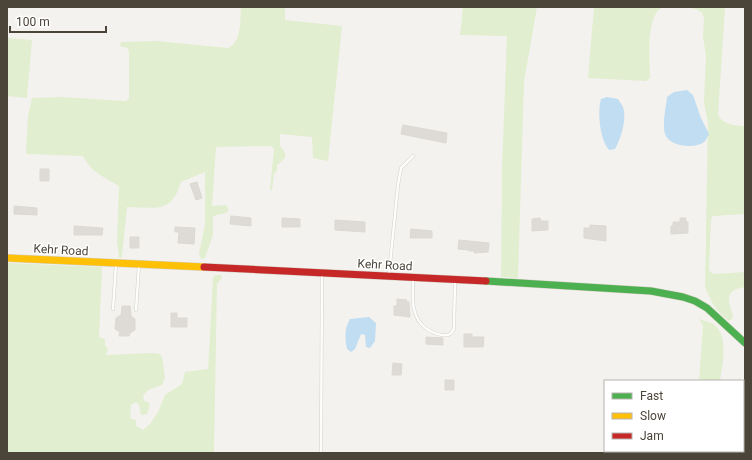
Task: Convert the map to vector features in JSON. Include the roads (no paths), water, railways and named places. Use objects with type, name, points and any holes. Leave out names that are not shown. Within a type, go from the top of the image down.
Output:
[{"type":"street","name":"Kehr Road","points":[[7,258],[322,272],[651,291],[686,298],[700,304],[722,320],[745,343]]},
{"type":"lane","points":[[389,276],[401,168],[413,156]]},
{"type":"lane","points":[[113,309],[116,264]]},
{"type":"lane","points":[[136,310],[139,265]]},
{"type":"lane","points":[[321,453],[322,272]]},
{"type":"lane","points":[[413,278],[413,306],[418,321],[433,334],[443,335],[449,335],[452,333],[454,328],[455,280]]},
{"type":"water","points":[[687,90],[693,95],[701,118],[709,134],[704,142],[695,146],[683,146],[672,142],[667,138],[664,130],[667,97],[674,92]]},
{"type":"water","points":[[607,97],[618,99],[624,112],[623,129],[617,145],[615,149],[609,150],[603,140],[599,118],[601,99]]},
{"type":"water","points":[[369,317],[376,323],[375,341],[370,348],[366,347],[365,335],[361,334],[355,349],[351,352],[347,349],[346,341],[346,330],[350,319]]}]
